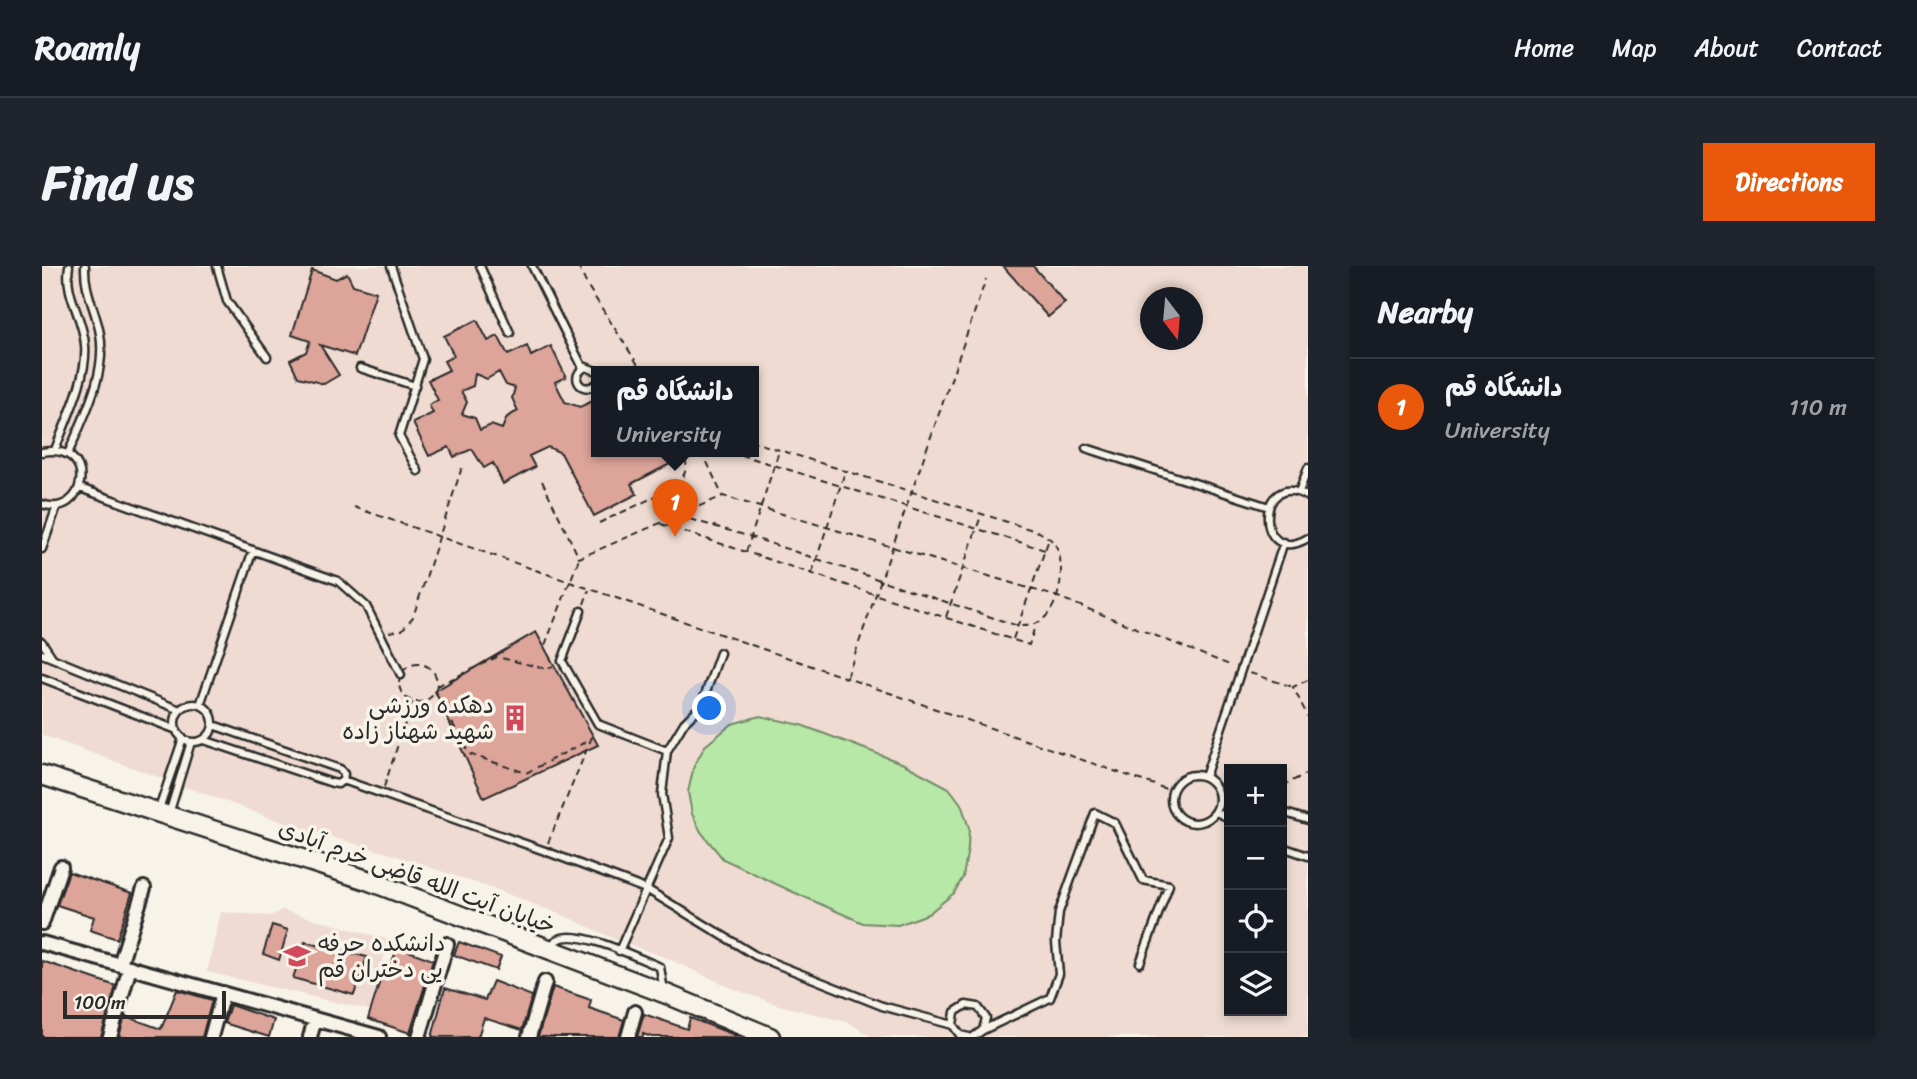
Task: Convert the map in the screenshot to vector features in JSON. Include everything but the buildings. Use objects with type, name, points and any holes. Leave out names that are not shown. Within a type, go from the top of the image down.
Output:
[{"type":"main road","name":"خیابان آیت الله قاضی خرم آبادی","points":[[42,775],[367,880],[545,950],[664,993],[770,1037]]},
{"type":"street","points":[[42,923],[61,866]]},
{"type":"street","points":[[110,1037],[144,888]]},
{"type":"street","points":[[42,943],[379,1037]]},
{"type":"street","points":[[419,1037],[447,944]]},
{"type":"street","points":[[529,1037],[545,982]]},
{"type":"street","points":[[211,1037],[223,993]]},
{"type":"street","points":[[628,1037],[635,1012]]},
{"type":"street","points":[[310,1037],[315,1019]]},
{"type":"lane","points":[[55,450],[80,380],[86,349],[83,328],[66,281],[69,266]]},
{"type":"lane","points":[[68,454],[91,396],[101,353],[97,318],[86,293],[85,266]]},
{"type":"lane","points":[[217,266],[227,301],[267,357]]},
{"type":"lane","points":[[391,266],[423,359],[399,436],[418,471]]},
{"type":"lane","points":[[480,266],[510,333]]},
{"type":"lane","points":[[532,266],[583,368]]},
{"type":"lane","points":[[360,368],[415,386]]},
{"type":"lane","points":[[591,368],[583,368],[577,376],[578,383],[587,389],[591,387]]},
{"type":"lane","points":[[1086,448],[1269,507]]},
{"type":"lane","points":[[42,452],[55,450],[68,454],[77,463],[81,475],[80,488],[71,500],[57,506],[42,504]]},
{"type":"lane","points":[[1299,492],[1308,468]]},
{"type":"lane","points":[[80,488],[338,581],[366,606],[401,675]]},
{"type":"lane","points":[[1308,497],[1292,491],[1278,496],[1266,514],[1268,528],[1284,542],[1297,543],[1308,538]]},
{"type":"lane","points":[[42,549],[57,506]]},
{"type":"lane","points":[[1205,777],[1284,542]]},
{"type":"lane","points":[[200,705],[253,550]]},
{"type":"lane","points":[[581,611],[562,662],[597,724],[667,751]]},
{"type":"lane","points":[[42,642],[53,659]]},
{"type":"lane","points":[[619,951],[670,838],[662,794],[667,751],[684,723],[701,706],[720,653]]},
{"type":"lane","points":[[42,654],[180,710]]},
{"type":"lane","points":[[42,678],[177,730]]},
{"type":"lane","points":[[204,740],[213,725],[210,713],[200,705],[189,705],[180,710],[176,720],[177,730],[183,738],[191,742],[204,740],[332,783],[338,784],[343,780],[344,774],[340,769],[213,725]]},
{"type":"lane","points":[[163,814],[183,738]]},
{"type":"lane","points":[[163,814],[191,742]]},
{"type":"lane","points":[[1185,777],[1205,777],[1214,785],[1219,802],[1216,812],[1205,821],[1184,821],[1174,811],[1172,791],[1185,777]]},
{"type":"lane","points":[[343,780],[648,890],[756,956],[882,1006],[953,1025],[960,1035],[971,1037],[1050,998],[1059,974],[1056,942],[1059,912],[1095,813],[1115,823],[1143,880],[1169,885],[1140,963]]},
{"type":"lane","points":[[1219,802],[1224,804]]},
{"type":"lane","points":[[1216,812],[1224,816]]},
{"type":"lane","points":[[1287,814],[1308,820]]},
{"type":"lane","points":[[1287,849],[1308,856]]},
{"type":"lane","points":[[545,950],[560,938],[582,937],[660,967],[664,993]]},
{"type":"lane","points":[[953,1025],[955,1012],[966,1005],[978,1007],[985,1018],[983,1030]]},
{"type":"path","points":[[578,266],[587,285],[639,366]]},
{"type":"path","points":[[847,678],[986,279]]},
{"type":"path","points":[[660,524],[1029,645],[1036,624],[1049,612],[1058,597],[1061,561],[1050,538],[1039,531],[983,512],[759,444]]},
{"type":"path","points":[[746,552],[780,450]]},
{"type":"path","points":[[600,523],[676,484],[685,470],[685,457]]},
{"type":"path","points":[[705,457],[723,496]]},
{"type":"path","points":[[748,457],[1045,550]]},
{"type":"path","points":[[376,628],[397,632],[411,622],[463,464]]},
{"type":"path","points":[[812,574],[846,471]]},
{"type":"path","points":[[541,481],[579,558]]},
{"type":"path","points":[[545,645],[579,558],[723,496],[1058,597],[1241,670],[1293,687],[1308,680]]},
{"type":"path","points":[[354,507],[1172,791]]},
{"type":"path","points":[[946,618],[983,512]]},
{"type":"path","points":[[678,516],[751,537],[1017,626],[1036,624]]},
{"type":"path","points":[[1013,640],[1050,538]]},
{"type":"path","points":[[581,611],[590,589]]},
{"type":"path","points":[[437,686],[497,657],[547,669],[562,662]]},
{"type":"path","points":[[424,665],[433,671],[437,686],[423,702],[412,701],[400,691],[401,675],[408,667],[424,665]]},
{"type":"path","points":[[1293,687],[1308,717]]},
{"type":"path","points":[[435,691],[469,754],[526,773],[591,740]]},
{"type":"path","points":[[382,794],[412,701]]},
{"type":"path","points":[[545,851],[597,724]]},
{"type":"path","points":[[1287,784],[1308,774]]},
{"type":"shaded area","points":[[42,266],[1308,266],[1308,1037],[872,1037],[848,1022],[778,1005],[734,989],[572,919],[397,856],[294,826],[42,735]]},
{"type":"shaded area","name":"دانشکده حرفه یی دختران قم","points":[[282,910],[389,940],[369,1010],[207,972],[221,912],[271,916]]},
{"type":"green space","points":[[760,716],[801,725],[849,743],[904,764],[949,788],[961,804],[969,828],[963,877],[954,893],[928,914],[898,925],[863,923],[723,859],[701,832],[692,814],[688,792],[694,766],[705,746],[732,724]]},
{"type":"place","name":"دانشگاه قم","points":[[675,537]]},
{"type":"place","name":"دهکده ورزشی شهید شهناز زاده","points":[[515,718]]},
{"type":"place","name":"دانشکده حرفه یی دختران قم","points":[[297,956]]}]
